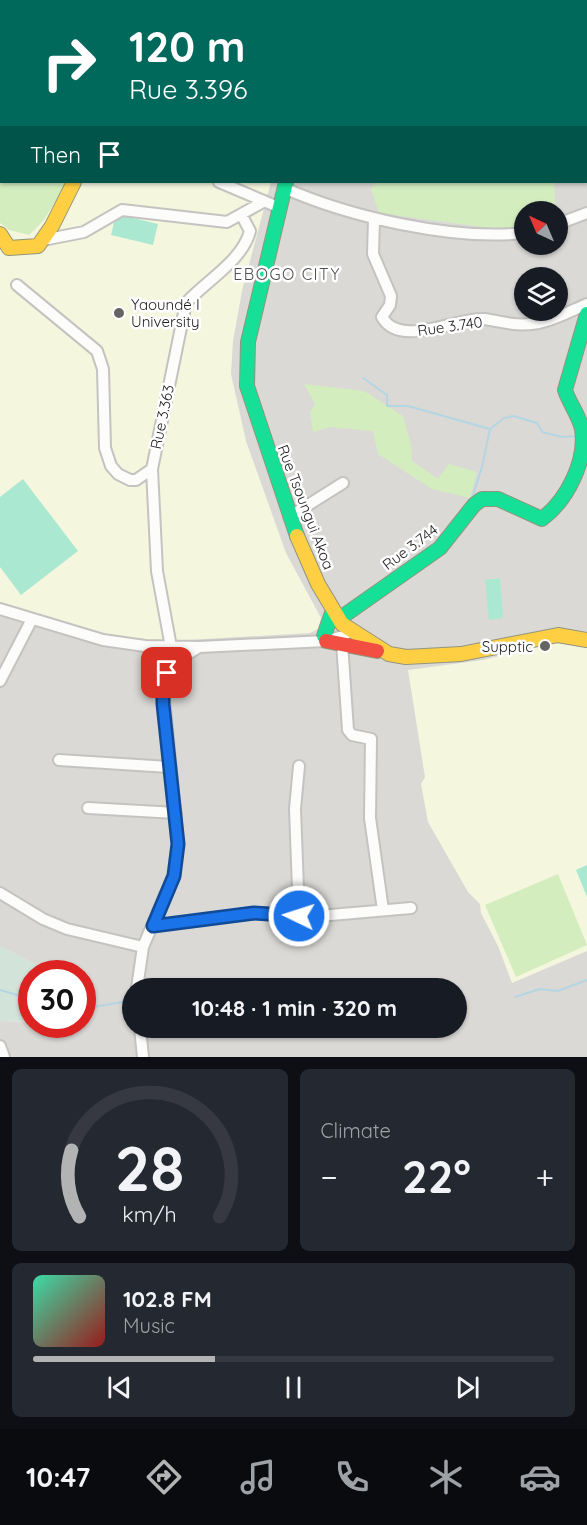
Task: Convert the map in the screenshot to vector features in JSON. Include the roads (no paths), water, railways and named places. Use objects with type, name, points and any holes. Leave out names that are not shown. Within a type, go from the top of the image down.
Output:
[{"type":"main road","points":[[0,234],[5,245],[14,249],[38,246],[73,183]]},
{"type":"main road","name":"Rue Tsoungui Akoa","points":[[285,185],[261,276],[246,371],[250,400],[289,517],[318,584],[341,621],[389,654],[406,657],[461,654],[558,635],[587,640]]},
{"type":"main road","name":"Rue 3.744","points":[[341,621],[440,548],[474,505],[482,499],[498,499],[536,518],[547,516],[565,494],[574,477],[583,436],[565,390],[587,314]]},
{"type":"main road","points":[[323,639],[341,621]]},
{"type":"main road","points":[[323,639],[389,654]]},
{"type":"street","points":[[221,183],[278,207]]},
{"type":"street","points":[[285,185],[336,209],[374,219],[456,231],[514,234]]},
{"type":"street","points":[[43,240],[84,232],[122,210],[219,222],[242,216],[263,202]]},
{"type":"street","points":[[568,220],[587,213]]},
{"type":"street","name":"Rue 3.363","points":[[171,647],[157,571],[152,469],[186,303],[244,248],[250,231],[242,216]]},
{"type":"street","name":"Rue 3.740","points":[[374,219],[373,254],[391,296],[390,305],[382,317],[393,327],[406,332],[482,319],[510,326],[528,324],[553,319],[587,304]]},
{"type":"street","points":[[17,285],[97,351],[103,369],[105,448],[111,466],[118,474],[130,480],[136,480],[152,469]]},
{"type":"street","points":[[289,517],[343,483]]},
{"type":"street","points":[[0,609],[103,640],[171,647],[338,638],[341,621]]},
{"type":"street","points":[[0,681],[32,620]]},
{"type":"street","points":[[342,643],[348,730],[352,735],[371,739],[370,818],[383,910]]},
{"type":"street","points":[[138,978],[143,947],[174,876],[178,844],[163,687],[175,662],[200,646]]},
{"type":"street","points":[[59,760],[170,767]]},
{"type":"street","points":[[299,766],[295,809],[299,916]]},
{"type":"street","points":[[88,808],[176,813]]},
{"type":"street","points":[[0,893],[44,919],[67,929],[143,947]]},
{"type":"street","points":[[153,926],[254,913],[299,916],[411,908]]},
{"type":"street","points":[[141,1038],[143,1057]]},
{"type":"street","points":[[0,1046],[4,1057]]},
{"type":"waterway","points":[[363,378],[387,395],[387,406],[408,406],[490,429]]},
{"type":"waterway","points":[[472,498],[482,467],[490,429],[504,418],[513,416],[537,423],[542,432],[562,437],[578,436]]},
{"type":"waterway","points":[[515,997],[540,989],[558,991],[587,980]]},
{"type":"waterway","points":[[0,990],[18,995]]},
{"type":"waterway","points":[[96,1007],[122,1002]]},
{"type":"place","name":"Yaoundé I University","points":[[119,313]]},
{"type":"place","name":"Supptic","points":[[545,646]]},
{"type":"district","name":"EBOGO CITY","points":[[287,274]]}]
